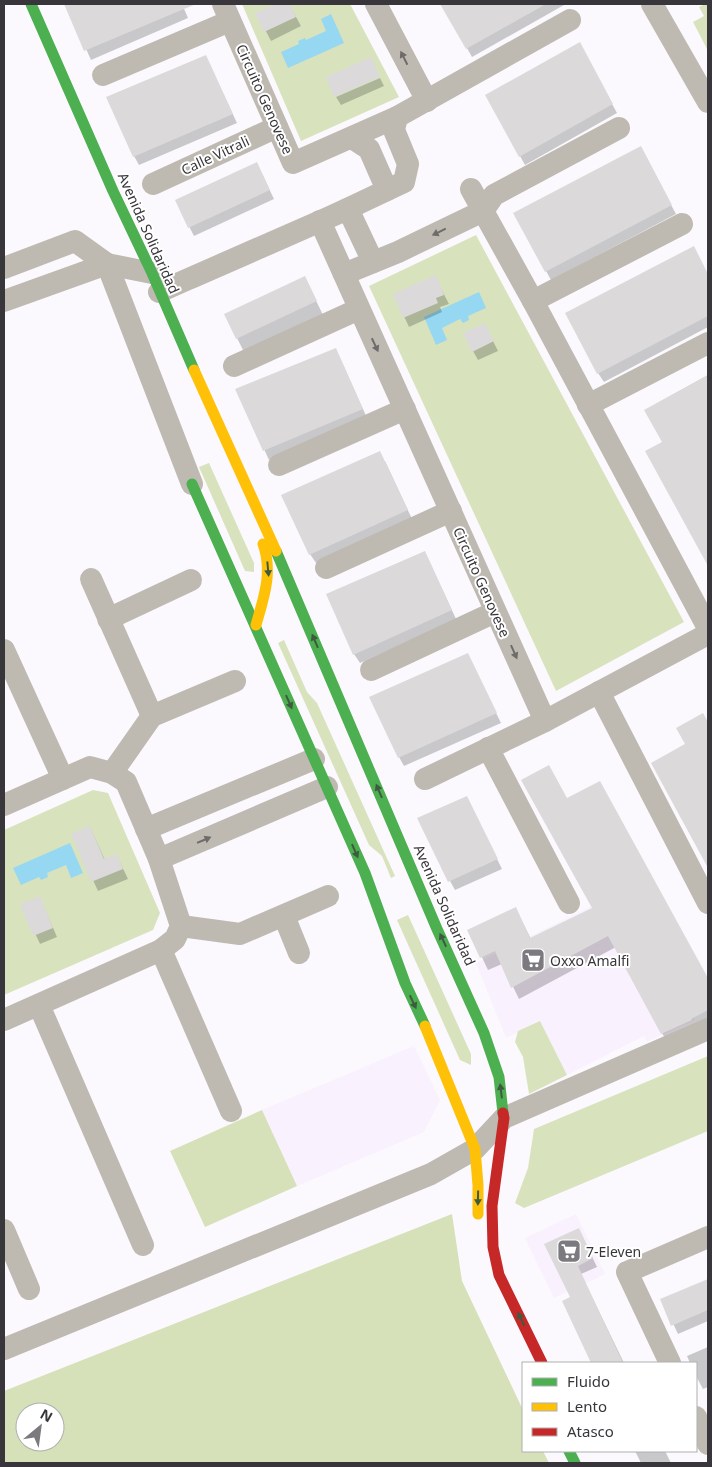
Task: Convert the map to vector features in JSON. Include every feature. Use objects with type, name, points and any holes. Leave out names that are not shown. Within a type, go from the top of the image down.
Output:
[{"type":"main road","name":"Avenida Solidaridad","points":[[31,4],[113,191],[156,282],[294,591],[437,928],[484,1033],[499,1077],[504,1118],[492,1206],[492,1247],[499,1275],[542,1362]]},
{"type":"main road","name":"Avenida Solidaridad","points":[[241,474],[241,496],[266,551],[269,578],[256,625]]},
{"type":"main road","points":[[192,484],[365,873],[405,984],[437,1053],[475,1149],[478,1185],[477,1230]]},
{"type":"street","points":[[376,4],[427,101]]},
{"type":"street","points":[[658,6],[668,33],[708,102]]},
{"type":"street","points":[[103,75],[226,13]]},
{"type":"street","name":"Circuito Genovese","points":[[226,13],[293,163],[360,143],[396,127],[427,101],[570,20]]},
{"type":"street","name":"Calle Vitrali","points":[[153,184],[278,126]]},
{"type":"street","points":[[348,209],[320,221],[191,278],[348,209],[404,182],[408,164],[396,127]]},
{"type":"street","points":[[344,274],[398,252],[483,211],[494,195],[619,128]]},
{"type":"street","points":[[360,143],[387,190]]},
{"type":"street","points":[[471,189],[708,628]]},
{"type":"street","points":[[4,268],[75,241],[107,264],[156,282],[348,209]]},
{"type":"street","points":[[348,209],[372,262]]},
{"type":"street","name":"Circuito Genovese","points":[[320,221],[545,720]]},
{"type":"street","points":[[533,301],[682,224]]},
{"type":"street","points":[[4,301],[107,264]]},
{"type":"street","points":[[107,264],[192,484]]},
{"type":"street","points":[[234,366],[358,308]]},
{"type":"street","points":[[588,405],[708,343]]},
{"type":"street","points":[[279,465],[405,409]]},
{"type":"street","points":[[326,568],[451,512]]},
{"type":"street","points":[[90,578],[152,716]]},
{"type":"street","points":[[108,619],[191,580]]},
{"type":"street","points":[[371,670],[495,612]]},
{"type":"street","points":[[426,779],[545,720],[708,634]]},
{"type":"street","points":[[4,650],[62,779]]},
{"type":"street","points":[[112,773],[152,716],[235,681]]},
{"type":"street","points":[[599,692],[708,903]]},
{"type":"street","points":[[488,748],[569,903]]},
{"type":"street","points":[[146,829],[314,759]]},
{"type":"street","points":[[4,805],[90,767],[112,773],[126,782],[159,860],[181,926],[175,939],[161,950],[4,1020]]},
{"type":"street","points":[[159,860],[327,787]]},
{"type":"street","points":[[181,926],[240,934],[328,896]]},
{"type":"street","points":[[284,916],[299,953]]},
{"type":"street","points":[[161,950],[231,1111]]},
{"type":"street","points":[[39,1004],[143,1245]]},
{"type":"street","points":[[4,1349],[431,1174],[475,1149],[504,1118],[708,1029]]},
{"type":"street","points":[[4,1230],[29,1289]]},
{"type":"street","points":[[670,1362],[627,1272],[708,1237]]},
{"type":"street","points":[[697,1419],[708,1444]]},
{"type":"shaded area","points":[[624,890],[695,1020],[647,1042],[644,1036],[567,1075],[540,1022],[506,1038],[476,963]]},
{"type":"shaded area","points":[[414,1046],[440,1100],[424,1132],[297,1186],[262,1110]]},
{"type":"shaded area","points":[[576,1214],[605,1274],[554,1298],[525,1238]]},
{"type":"green space","points":[[242,4],[350,4],[399,97],[301,141]]},
{"type":"green space","points":[[708,4],[708,51],[693,22],[704,16],[699,7]]},
{"type":"green space","points":[[476,235],[684,622],[556,691],[369,286]]},
{"type":"green space","points":[[209,463],[254,563],[254,572],[245,571],[199,467]]},
{"type":"green space","points":[[284,640],[307,692],[317,703],[395,876],[391,878],[382,856],[369,845],[278,643]]},
{"type":"green space","points":[[93,790],[108,793],[160,913],[153,930],[4,995],[4,830]]},
{"type":"green space","points":[[408,915],[471,1054],[471,1065],[460,1060],[397,920]]},
{"type":"green space","points":[[540,1021],[567,1075],[529,1094],[523,1057],[515,1042],[518,1031]]},
{"type":"green space","points":[[708,1056],[708,1131],[524,1208],[515,1203],[528,1168],[534,1129]]},
{"type":"green space","points":[[262,1110],[297,1186],[205,1227],[170,1151]]},
{"type":"green space","points":[[452,1214],[462,1281],[522,1408],[522,1452],[544,1452],[549,1463],[4,1463],[4,1391]]},
{"type":"water","points":[[331,14],[344,43],[288,68],[281,52],[299,44],[298,41],[305,38],[306,40],[326,31],[321,19]]},
{"type":"water","points":[[479,292],[486,308],[468,316],[469,320],[463,323],[460,319],[442,328],[447,340],[436,345],[424,317]]},
{"type":"water","points":[[70,843],[83,873],[71,878],[66,865],[47,873],[48,877],[41,880],[39,877],[21,885],[13,868]]},
{"type":"building","points":[[64,4],[196,4],[84,51]]},
{"type":"building","points":[[275,4],[290,4],[296,17],[264,32],[255,13]]},
{"type":"building","points":[[440,4],[546,4],[466,49]]},
{"type":"building","points":[[580,42],[613,104],[519,157],[485,95]]},
{"type":"building","points":[[206,55],[233,114],[133,157],[106,97]]},
{"type":"building","points":[[371,57],[380,77],[334,97],[326,77]]},
{"type":"building","points":[[641,146],[672,205],[545,272],[513,213]]},
{"type":"building","points":[[257,162],[270,190],[188,228],[175,200]]},
{"type":"building","points":[[694,246],[708,274],[708,316],[597,374],[565,313]]},
{"type":"building","points":[[436,275],[444,295],[436,298],[438,303],[403,318],[393,294]]},
{"type":"building","points":[[305,276],[317,301],[236,339],[224,314]]},
{"type":"building","points":[[485,323],[494,341],[472,352],[463,333]]},
{"type":"building","points":[[336,348],[363,409],[263,451],[235,389]]},
{"type":"building","points":[[708,375],[708,566],[645,451],[662,442],[644,410]]},
{"type":"building","points":[[380,451],[408,510],[309,555],[281,495]]},
{"type":"building","points":[[425,551],[452,610],[353,655],[326,594]]},
{"type":"building","points":[[468,653],[497,713],[398,758],[369,697]]},
{"type":"building","points":[[703,713],[708,722],[708,868],[651,763],[685,744],[676,728]]},
{"type":"building","points":[[549,765],[567,798],[600,781],[708,978],[708,1010],[692,1020],[661,1034],[608,936],[511,988],[495,951],[480,958],[467,930],[516,907],[530,938],[592,908],[521,780]]},
{"type":"building","points":[[467,796],[498,859],[448,882],[417,818]]},
{"type":"building","points":[[90,826],[104,859],[117,854],[123,869],[91,882],[71,833]]},
{"type":"building","points":[[40,896],[53,928],[33,936],[20,904]]},
{"type":"building","points":[[579,1228],[593,1258],[578,1266],[623,1362],[591,1362],[562,1301],[570,1297],[544,1244]]},
{"type":"building","points":[[708,1279],[708,1310],[671,1326],[660,1299]]},
{"type":"traffic: fast","points":[[31,4],[194,370]]},
{"type":"traffic: fast","points":[[192,484],[365,873],[405,983],[425,1026]]},
{"type":"traffic: fast","points":[[276,551],[437,929],[484,1033],[499,1077],[503,1113]]},
{"type":"traffic: fast","points":[[570,1452],[575,1463]]},
{"type":"traffic: slow","points":[[194,370],[276,551]]},
{"type":"traffic: slow","points":[[256,625],[267,575],[266,554],[263,544]]},
{"type":"traffic: slow","points":[[425,1026],[475,1149],[478,1214]]},
{"type":"traffic: jam","points":[[503,1113],[504,1118],[492,1206],[493,1247],[499,1275],[542,1362]]},
{"type":"place","name":"Oxxo Amalfi","points":[[533,960]]},
{"type":"place","name":"7-Eleven","points":[[569,1251]]}]
